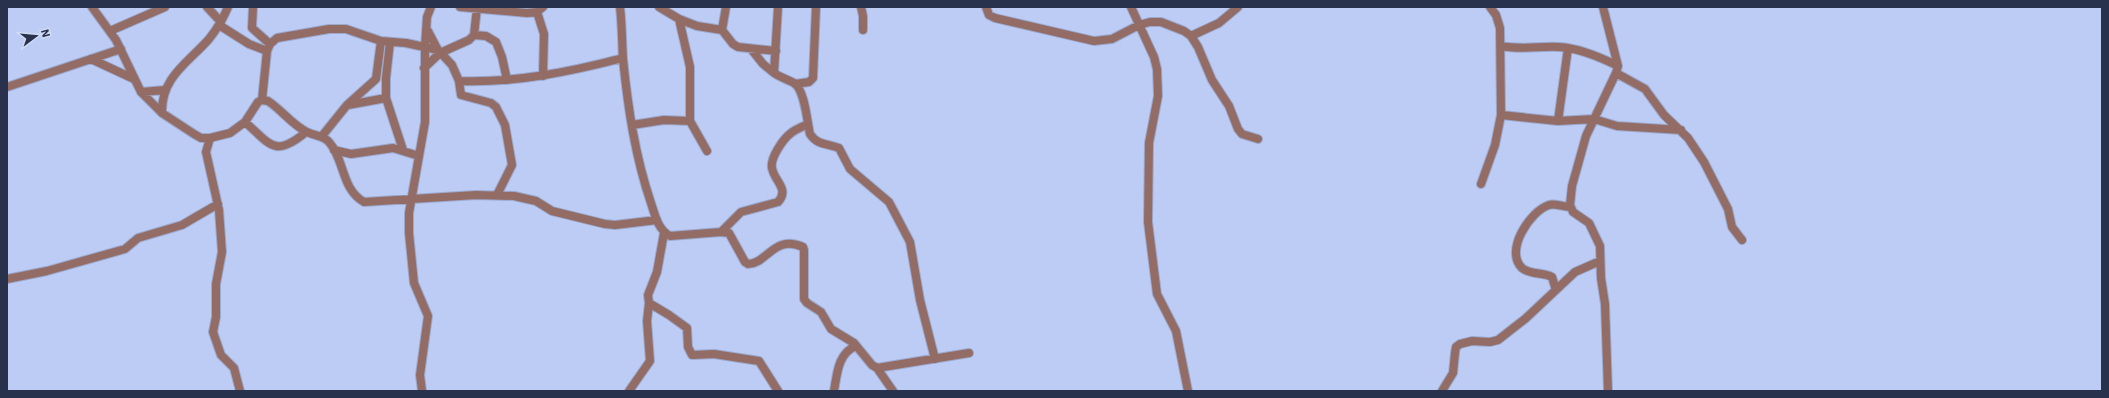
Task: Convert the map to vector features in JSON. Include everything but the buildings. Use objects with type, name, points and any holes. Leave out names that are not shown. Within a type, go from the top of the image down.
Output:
[{"type":"street","points":[[92,7],[110,31],[141,92],[162,113],[201,138],[210,138],[230,133],[244,122],[262,100],[268,48],[277,38],[329,29],[358,32],[386,42],[425,47],[439,52],[449,60],[459,81],[461,95],[491,104],[498,111],[505,125],[512,165],[497,195]]},
{"type":"street","points":[[110,31],[165,7]]},
{"type":"street","points":[[207,7],[220,24],[249,44],[268,48]]},
{"type":"street","points":[[162,113],[165,90],[171,80],[209,40],[220,24],[228,7]]},
{"type":"street","points":[[254,7],[252,28],[268,48]]},
{"type":"street","points":[[460,7],[527,13],[540,9],[544,34],[543,76]]},
{"type":"street","points":[[620,7],[623,58],[638,165],[657,220],[664,233],[670,236],[725,232]]},
{"type":"street","points":[[659,7],[679,19],[697,26],[722,30],[733,44],[751,49],[776,52]]},
{"type":"street","points":[[722,30],[726,7]]},
{"type":"street","points":[[774,73],[778,7]]},
{"type":"street","points":[[751,49],[763,64],[780,78],[795,84],[809,82],[813,78],[816,7]]},
{"type":"street","points":[[861,7],[863,30]]},
{"type":"street","points":[[986,7],[989,15],[995,18],[1094,41],[1112,39],[1139,25],[1161,22],[1178,28],[1192,36],[1212,80],[1229,106],[1238,129],[1242,134],[1258,139]]},
{"type":"street","points":[[1131,7],[1154,57],[1159,82],[1158,96],[1149,143],[1147,195],[1157,294],[1176,332],[1188,391]]},
{"type":"street","points":[[1192,36],[1219,23],[1238,7]]},
{"type":"street","points":[[1482,184],[1497,138],[1501,115],[1501,46],[1498,21],[1490,7]]},
{"type":"street","points":[[1603,7],[1617,56],[1617,69],[1594,118],[1574,175],[1570,207],[1573,212],[1589,223],[1594,230],[1600,246],[1600,261],[1605,304],[1608,391]]},
{"type":"street","points":[[422,391],[420,375],[428,316],[418,292],[413,271],[409,233],[411,199],[426,109],[424,68],[429,8]]},
{"type":"street","points":[[424,68],[439,52],[468,40],[474,34],[477,8]]},
{"type":"street","points":[[679,19],[690,67],[690,121]]},
{"type":"street","points":[[427,28],[439,52]]},
{"type":"street","points":[[474,34],[486,36],[496,42],[507,80]]},
{"type":"street","points":[[386,42],[386,98],[403,150]]},
{"type":"street","points":[[322,136],[347,105],[376,79],[386,42]]},
{"type":"street","points":[[1501,46],[1523,49],[1568,48],[1599,57],[1645,88],[1664,115],[1680,130],[1704,162],[1728,209],[1732,227],[1742,240]]},
{"type":"street","points":[[1558,121],[1568,48]]},
{"type":"street","points":[[7,78],[8,87],[120,49]]},
{"type":"street","points":[[91,58],[134,79]]},
{"type":"street","points":[[459,81],[507,80],[543,76],[623,58]]},
{"type":"street","points":[[795,84],[801,95],[808,124],[814,140],[820,144],[839,148],[850,168],[864,182],[882,195],[893,208],[910,242],[920,300],[935,359]]},
{"type":"street","points":[[141,92],[165,90]]},
{"type":"street","points":[[347,105],[386,98]]},
{"type":"street","points":[[262,100],[273,104],[306,132],[322,136],[334,150],[346,181],[356,198],[364,202],[370,203],[411,199],[497,195],[526,198],[552,211],[605,224],[615,225],[657,220]]},
{"type":"street","points":[[1501,115],[1558,121],[1594,118],[1616,126],[1680,130]]},
{"type":"street","points":[[632,125],[664,120],[690,121],[694,125],[707,151]]},
{"type":"street","points":[[244,122],[269,144],[278,147],[291,144],[306,132]]},
{"type":"street","points":[[725,232],[729,222],[741,212],[778,202],[781,198],[782,188],[774,174],[772,162],[787,137],[808,124]]},
{"type":"street","points":[[210,138],[206,152],[218,204],[222,252],[216,284],[216,317],[213,332],[221,355],[234,368],[240,391]]},
{"type":"street","points":[[334,150],[351,154],[382,149],[403,150],[419,156]]},
{"type":"street","points":[[7,279],[47,271],[125,249],[138,238],[182,225],[218,204]]},
{"type":"street","points":[[1556,290],[1552,276],[1527,271],[1519,265],[1517,258],[1517,242],[1525,227],[1547,206],[1554,204],[1570,207]]},
{"type":"street","points":[[725,232],[745,262],[748,264],[756,262],[780,245],[802,247],[804,250],[804,299],[807,303],[821,312],[831,329],[856,346],[869,362],[877,368],[893,391]]},
{"type":"street","points":[[629,391],[650,360],[647,321],[649,303],[648,295],[657,272],[664,233]]},
{"type":"street","points":[[1442,391],[1453,373],[1454,353],[1460,344],[1472,341],[1490,342],[1498,340],[1525,319],[1576,272],[1600,261]]},
{"type":"street","points":[[649,303],[687,328],[688,347],[692,355],[714,354],[759,361],[778,391]]},
{"type":"street","points":[[834,391],[838,369],[847,350],[844,337]]},
{"type":"street","points":[[847,350],[856,346]]},
{"type":"street","points":[[877,368],[968,353]]}]
